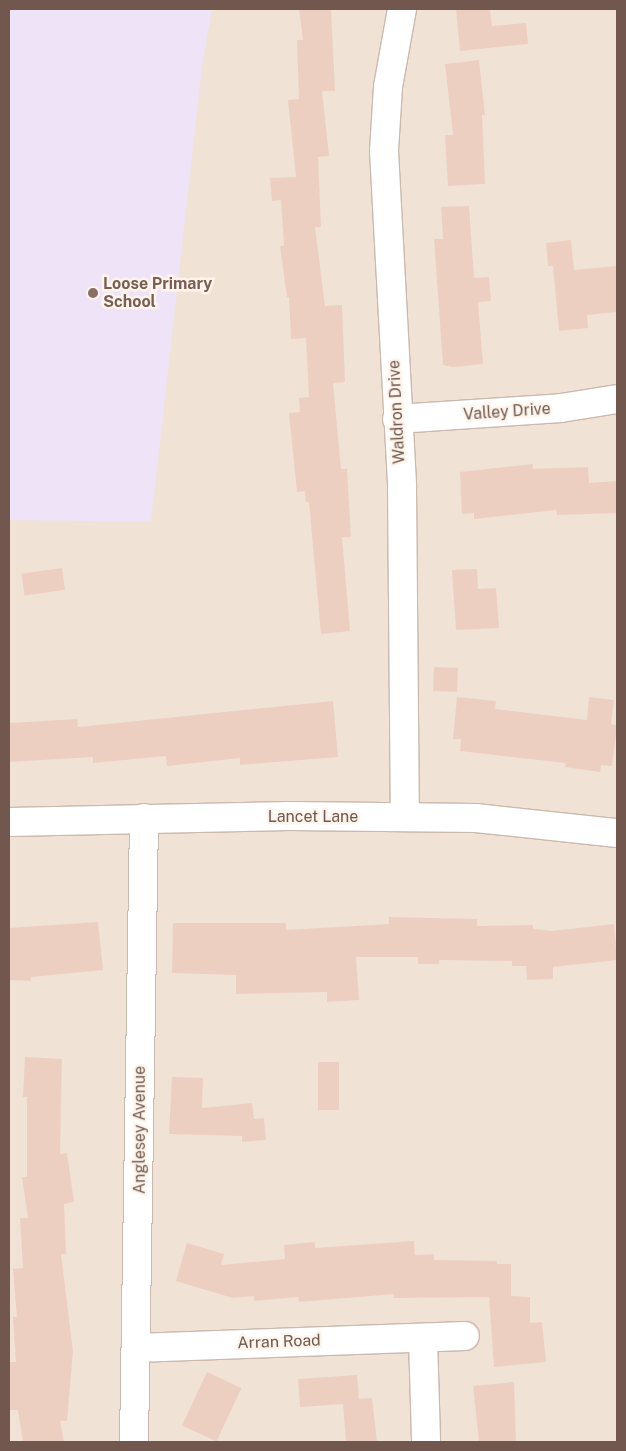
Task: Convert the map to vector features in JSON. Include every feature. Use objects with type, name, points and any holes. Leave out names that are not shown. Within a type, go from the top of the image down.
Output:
[{"type":"street","name":"Waldron Drive","points":[[402,9],[388,87],[384,152],[402,486],[405,816]]},
{"type":"street","name":"Valley Drive","points":[[397,419],[552,408],[617,399]]},
{"type":"street","name":"Lancet Lane","points":[[9,822],[144,818],[405,816],[476,818],[617,833]]},
{"type":"street","name":"Anglesey Avenue","points":[[134,1442],[144,818]]},
{"type":"street","name":"Arran Road","points":[[136,1348],[465,1336]]},
{"type":"street","points":[[423,1338],[426,1442]]},
{"type":"shaded area","points":[[9,9],[617,9],[617,1442],[9,1442]]},
{"type":"shaded area","name":"Loose Primary School","points":[[9,9],[212,9],[202,67],[151,522],[9,520]]},
{"type":"building","points":[[299,9],[331,9],[335,91],[322,91],[329,156],[318,157],[321,227],[315,227],[325,306],[342,305],[345,382],[333,383],[341,469],[347,469],[351,537],[342,537],[350,631],[321,634],[309,502],[306,502],[305,491],[297,492],[289,413],[300,412],[299,398],[309,397],[306,338],[291,339],[289,297],[287,297],[280,246],[284,246],[281,200],[272,201],[270,178],[296,177],[288,100],[299,99],[297,40],[303,40]]},
{"type":"building","points":[[456,9],[490,9],[492,26],[526,23],[528,44],[460,51]]},
{"type":"building","points":[[479,60],[485,115],[482,115],[485,184],[448,186],[445,135],[453,135],[445,64]]},
{"type":"building","points":[[469,206],[474,278],[489,277],[491,301],[478,302],[483,364],[453,367],[443,365],[434,239],[443,239],[441,207]]},
{"type":"building","points":[[571,240],[574,270],[617,266],[617,312],[587,315],[588,328],[559,331],[553,266],[548,266],[546,243]]},
{"type":"building","points":[[533,464],[533,469],[588,467],[589,483],[617,481],[617,513],[557,515],[556,510],[474,519],[474,513],[462,514],[460,472]]},
{"type":"building","points":[[62,568],[65,590],[24,595],[21,574]]},
{"type":"building","points":[[477,569],[478,589],[496,588],[499,628],[456,630],[452,570]]},
{"type":"building","points":[[434,667],[458,668],[457,692],[433,691]]},
{"type":"building","points":[[457,697],[496,701],[495,709],[587,720],[589,697],[614,700],[611,724],[617,725],[612,766],[601,765],[600,772],[565,767],[566,763],[460,751],[461,739],[453,739]]},
{"type":"building","points":[[333,701],[338,757],[240,765],[240,758],[167,766],[166,756],[93,763],[93,757],[9,762],[9,723],[77,719],[78,727]]},
{"type":"building","points":[[389,917],[477,919],[477,926],[533,925],[533,929],[552,931],[614,924],[617,960],[553,967],[553,979],[527,980],[526,966],[512,966],[512,961],[439,960],[439,964],[418,964],[418,957],[356,957],[359,1000],[327,1002],[327,992],[236,994],[236,975],[172,973],[173,923],[286,923],[286,930],[389,924]]},
{"type":"building","points":[[98,922],[103,970],[31,977],[31,981],[9,980],[9,928]]},
{"type":"building","points":[[25,1057],[62,1059],[60,1154],[67,1153],[74,1202],[64,1204],[66,1254],[61,1254],[73,1351],[67,1421],[60,1421],[64,1442],[23,1442],[18,1410],[9,1410],[10,1362],[16,1362],[13,1317],[17,1317],[13,1269],[23,1268],[20,1218],[28,1218],[22,1177],[27,1177],[27,1097],[23,1097]]},
{"type":"building","points":[[318,1062],[339,1062],[339,1110],[318,1110]]},
{"type":"building","points":[[172,1077],[203,1078],[202,1108],[252,1103],[254,1119],[264,1118],[266,1140],[242,1142],[242,1136],[169,1134]]},
{"type":"building","points":[[414,1241],[415,1255],[434,1254],[434,1260],[497,1261],[497,1264],[511,1264],[511,1296],[530,1297],[530,1323],[542,1322],[546,1362],[494,1367],[489,1297],[394,1298],[394,1294],[299,1302],[298,1297],[254,1301],[254,1296],[233,1298],[176,1281],[187,1243],[224,1254],[221,1265],[285,1259],[284,1245],[315,1242],[315,1248]]},
{"type":"building","points":[[207,1372],[241,1388],[217,1442],[182,1425]]},
{"type":"building","points":[[357,1375],[359,1399],[372,1398],[377,1442],[346,1442],[343,1404],[300,1407],[298,1379]]},
{"type":"building","points":[[514,1382],[516,1442],[479,1442],[473,1386]]},
{"type":"place","name":"Loose Primary School","points":[[93,293]]}]
